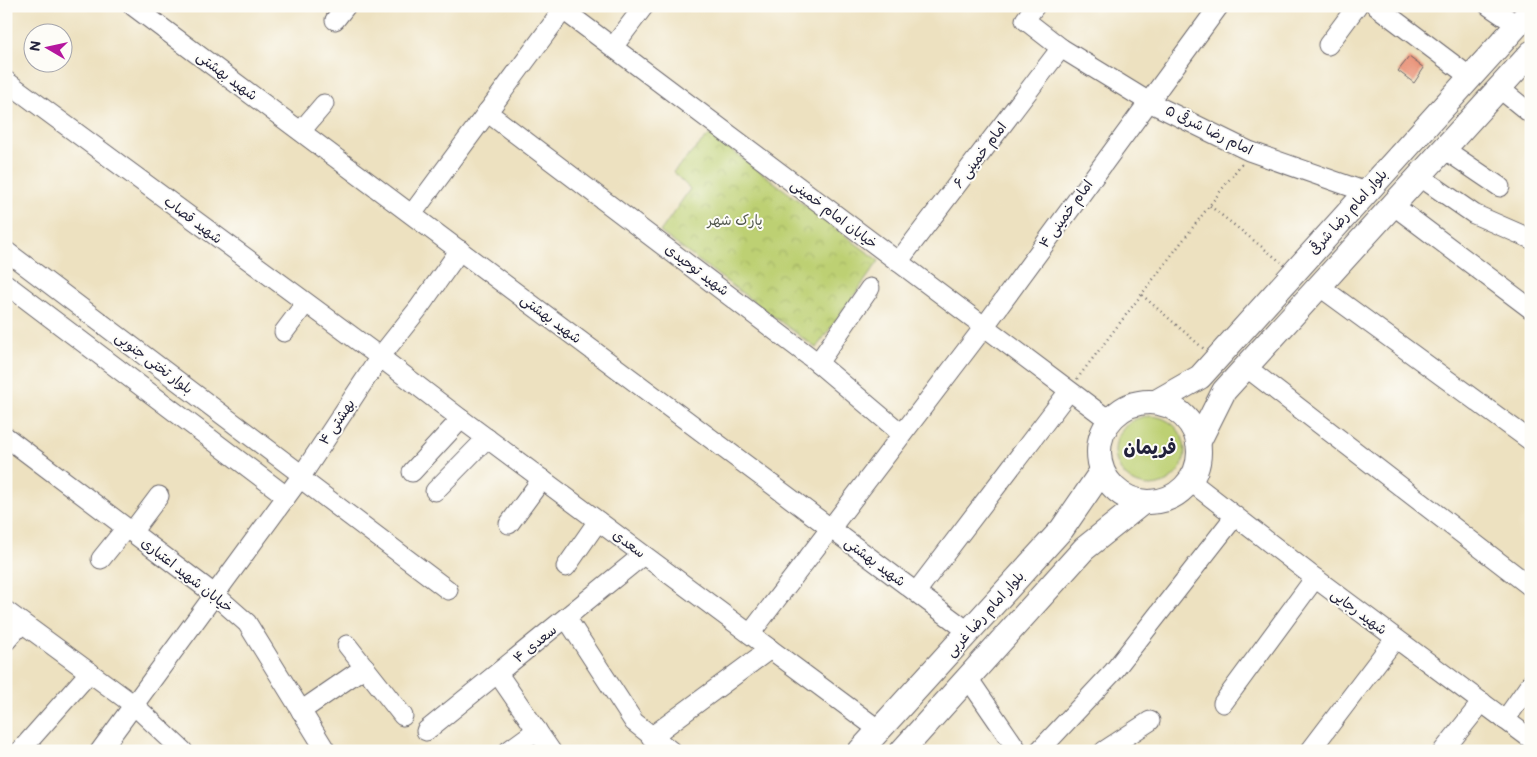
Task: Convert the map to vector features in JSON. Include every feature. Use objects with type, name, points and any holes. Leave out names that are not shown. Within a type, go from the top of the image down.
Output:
[{"type":"main road","name":"بلوار امام رضا شرقی","points":[[1156,402],[1200,377],[1524,17]]},
{"type":"main road","name":"بلوار امام رضا شرقی","points":[[1198,443],[1224,391],[1531,53]]},
{"type":"main road","points":[[1156,402],[1171,407],[1184,416],[1193,428],[1198,443],[1199,458],[1197,470],[1190,481],[1172,496],[1161,501],[1143,502],[1126,497],[1112,486],[1102,471],[1099,454],[1102,437],[1110,422],[1122,410],[1139,403],[1156,402]]},
{"type":"main road","name":"بلوار امام رضا غربی","points":[[860,751],[1062,529],[1102,471]]},
{"type":"main road","points":[[902,751],[1084,549],[1143,502]]},
{"type":"street","name":"شهید بهشتی","points":[[133,6],[968,632]]},
{"type":"street","points":[[613,47],[644,6]]},
{"type":"street","name":"امام رضا شرقی ۵","points":[[1035,6],[1025,20],[1061,48],[1149,102],[1250,151],[1366,192]]},
{"type":"street","name":"امام خمینی ۴","points":[[750,634],[832,529],[984,327],[1219,6]]},
{"type":"street","points":[[1328,44],[1358,6]]},
{"type":"street","points":[[1376,6],[1470,76]]},
{"type":"street","points":[[1489,6],[1524,17]]},
{"type":"street","points":[[412,214],[488,112],[560,7]]},
{"type":"street","name":"خیابان امام خمینی","points":[[560,7],[1110,422]]},
{"type":"street","name":"امام خمینی ۶","points":[[898,262],[1061,48]]},
{"type":"street","name":"شهید قصاب","points":[[6,81],[305,304],[380,357]]},
{"type":"street","points":[[1500,88],[1531,114]]},
{"type":"street","points":[[301,131],[324,104]]},
{"type":"street","name":"شهید توحیدی","points":[[488,112],[818,362],[902,434]]},
{"type":"street","points":[[1444,149],[1500,187]]},
{"type":"street","points":[[1420,176],[1474,214],[1531,239]]},
{"type":"street","points":[[1393,205],[1529,308]]},
{"type":"street","name":"بهشتی ۴","points":[[100,751],[301,476],[380,357],[418,309],[460,250]]},
{"type":"street","name":"بلوار تختی جنوبی","points":[[6,251],[448,590]]},
{"type":"street","name":"بلوار تختی جنوبی","points":[[6,284],[286,496]]},
{"type":"street","points":[[1319,286],[1531,441]]},
{"type":"street","points":[[818,362],[870,288]]},
{"type":"street","points":[[284,332],[305,304]]},
{"type":"street","name":"سعدی","points":[[380,357],[461,420],[879,730]]},
{"type":"street","points":[[1246,367],[1531,587]]},
{"type":"street","points":[[916,592],[1069,391]]},
{"type":"street","points":[[412,472],[461,420]]},
{"type":"street","name":"خیابان شهید اعتباری","points":[[6,438],[214,594],[247,623],[326,751]]},
{"type":"street","points":[[435,491],[486,438]]},
{"type":"street","points":[[509,524],[542,480]]},
{"type":"street","name":"شهید رجایی","points":[[1190,481],[1395,639],[1531,739]]},
{"type":"street","points":[[101,560],[159,496]]},
{"type":"street","points":[[1039,751],[1113,672],[1235,516]]},
{"type":"street","points":[[566,567],[598,521]]},
{"type":"street","name":"سعدی ۴","points":[[426,732],[567,619],[643,555]]},
{"type":"street","points":[[1223,703],[1315,578]]},
{"type":"street","points":[[6,611],[134,705],[183,751]]},
{"type":"street","points":[[567,619],[634,722],[671,751]]},
{"type":"street","points":[[6,641],[22,623]]},
{"type":"street","points":[[1310,751],[1395,639]]},
{"type":"street","points":[[347,644],[402,716]]},
{"type":"street","points":[[651,737],[770,649]]},
{"type":"street","points":[[301,711],[364,667]]},
{"type":"street","points":[[20,751],[90,672]]},
{"type":"street","points":[[498,674],[551,751]]},
{"type":"street","points":[[968,678],[1018,751]]},
{"type":"street","points":[[1505,720],[1531,683]]},
{"type":"street","points":[[1443,751],[1482,702]]},
{"type":"street","points":[[1104,751],[1150,721]]},
{"type":"street","points":[[508,751],[537,730]]},
{"type":"path","points":[[1081,373],[1250,151]]},
{"type":"path","points":[[1210,206],[1294,272]]},
{"type":"path","points":[[1142,295],[1216,360]]},
{"type":"green space","name":"پارک شهر","points":[[710,134],[879,261],[816,348],[660,232],[690,189],[673,172]]},
{"type":"green space","points":[[1150,416],[1163,419],[1175,426],[1182,438],[1185,451],[1182,464],[1175,476],[1163,483],[1150,486],[1137,483],[1125,476],[1118,464],[1115,451],[1118,438],[1125,426],[1137,419]]},
{"type":"building","points":[[1409,57],[1424,68],[1414,83],[1398,71]]},
{"type":"district","name":"فریمان","points":[[1150,448]]}]
